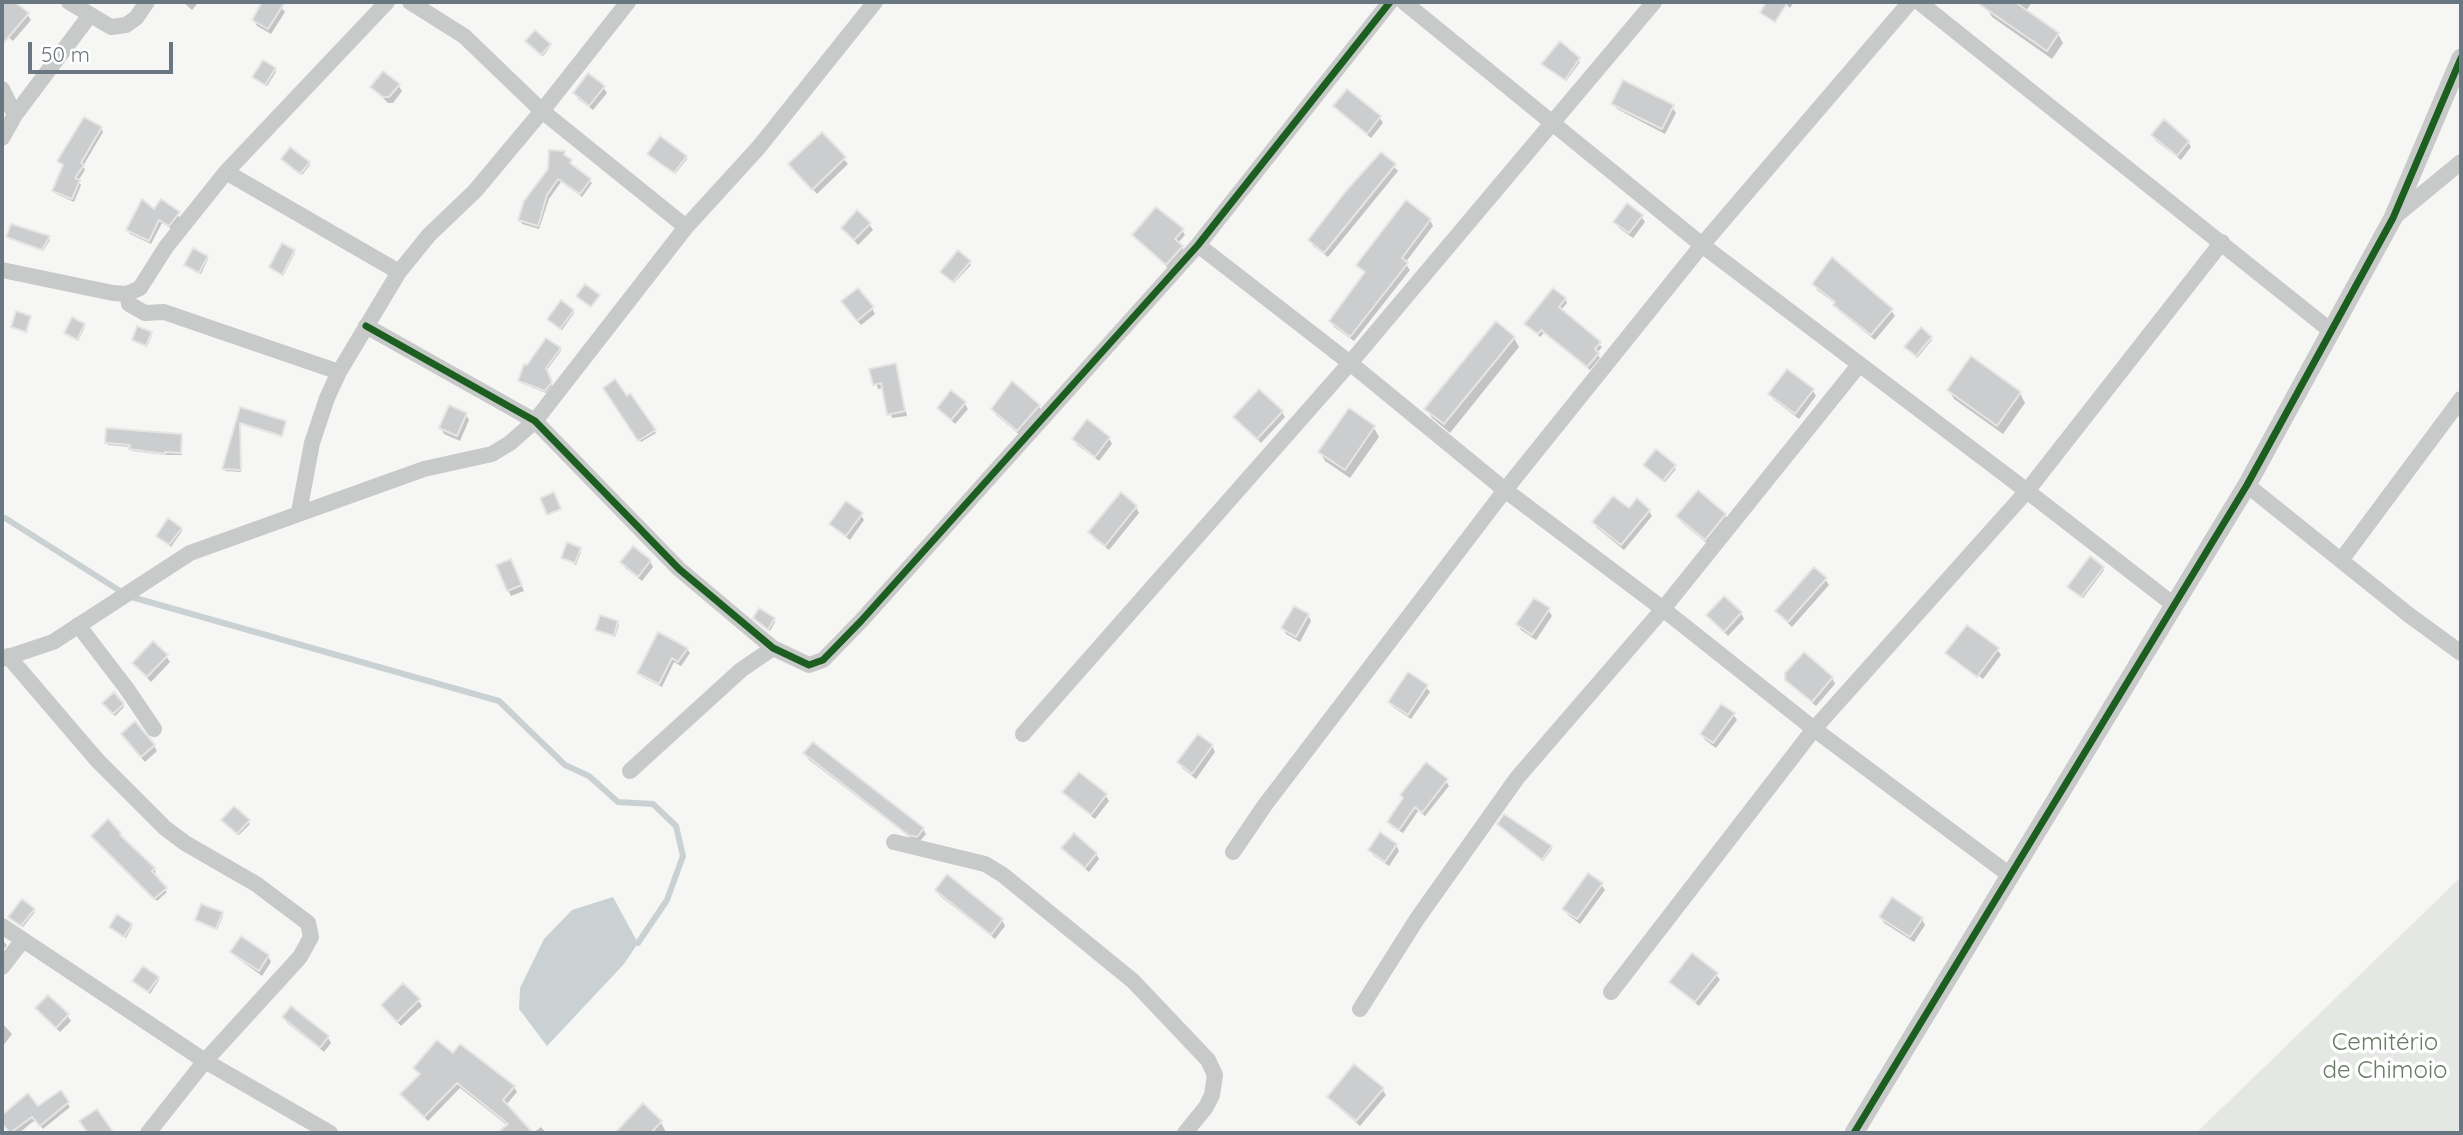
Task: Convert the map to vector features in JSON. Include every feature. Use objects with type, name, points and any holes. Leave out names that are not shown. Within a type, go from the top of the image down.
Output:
[{"type":"street","points":[[69,2],[111,27],[126,25],[136,18],[147,2]]},
{"type":"street","points":[[4,274],[127,294],[140,288],[166,247],[226,172],[387,2]]},
{"type":"street","points":[[410,2],[464,36],[542,111],[686,227]]},
{"type":"street","points":[[299,512],[312,443],[339,372],[398,272],[429,235],[475,191],[628,2]]},
{"type":"street","points":[[148,1133],[205,1061],[300,957],[311,937],[308,923],[256,884],[185,843],[165,828],[97,760],[5,657],[53,642],[190,553],[424,469],[492,454],[510,443],[535,421],[686,227],[759,146],[874,2]]},
{"type":"street","points":[[366,326],[535,421],[679,569],[774,648],[809,665],[823,660],[1000,468],[1198,245],[1390,2]]},
{"type":"street","points":[[1404,2],[1702,245],[2174,605]]},
{"type":"street","points":[[1023,734],[1350,363],[1654,2]]},
{"type":"street","points":[[1233,852],[1265,805],[1505,490],[1702,245],[1910,2]]},
{"type":"street","points":[[1919,2],[2331,331]]},
{"type":"street","points":[[2,138],[15,115],[90,15]]},
{"type":"street","points":[[1854,1133],[2247,485],[2393,218],[2461,58]]},
{"type":"street","points":[[2,89],[15,115]]},
{"type":"street","points":[[2393,218],[2461,162]]},
{"type":"street","points":[[226,172],[398,272]]},
{"type":"street","points":[[1611,992],[1814,729],[2027,491],[2222,242]]},
{"type":"street","points":[[1198,245],[1350,363],[1505,490],[1663,608],[1814,729],[2011,876]]},
{"type":"street","points":[[127,294],[129,304],[145,313],[164,313],[339,372]]},
{"type":"street","points":[[1360,1009],[1417,919],[1517,778],[1663,608],[1859,365]]},
{"type":"street","points":[[2342,559],[2461,399]]},
{"type":"street","points":[[2247,485],[2409,615],[2461,653]]},
{"type":"street","points":[[78,625],[155,729]]},
{"type":"street","points":[[630,771],[741,670],[774,648]]},
{"type":"street","points":[[894,842],[985,864],[1003,875],[1133,981],[1208,1060],[1215,1075],[1212,1096],[1185,1133]]},
{"type":"street","points":[[2,926],[205,1061],[330,1133]]},
{"type":"street","points":[[2,967],[23,940]]},
{"type":"green space","name":"Cemitério de Chimoio","points":[[2461,877],[2461,1133],[2196,1133]]},
{"type":"shaded area","points":[[613,897],[638,943],[624,964],[547,1046],[519,1009],[520,988],[544,939],[572,910]]},
{"type":"building","points":[[2,2],[15,2],[29,13],[2,45]]},
{"type":"building","points":[[262,2],[285,2],[268,29],[252,20]]},
{"type":"building","points":[[1766,2],[1788,2],[1775,22],[1760,13]]},
{"type":"building","points":[[1976,2],[2015,2],[2059,33],[2047,51]]},
{"type":"building","points":[[535,30],[551,44],[541,55],[525,41]]},
{"type":"building","points":[[1560,41],[1580,58],[1565,80],[1541,64]]},
{"type":"building","points":[[263,60],[276,68],[265,85],[252,77]]},
{"type":"building","points":[[383,71],[400,84],[389,97],[383,97],[370,87]]},
{"type":"building","points":[[588,73],[605,86],[589,106],[573,93]]},
{"type":"building","points":[[1623,80],[1674,105],[1662,129],[1611,104]]},
{"type":"building","points":[[1347,89],[1381,116],[1367,134],[1333,106]]},
{"type":"building","points":[[84,117],[102,127],[81,163],[84,165],[75,178],[80,180],[72,199],[52,191],[63,165],[57,161]]},
{"type":"building","points":[[2164,119],[2189,141],[2177,156],[2151,135]]},
{"type":"building","points":[[822,132],[846,157],[812,190],[788,164]]},
{"type":"building","points":[[660,136],[687,156],[674,173],[647,154]]},
{"type":"building","points":[[290,147],[310,162],[300,174],[281,159]]},
{"type":"building","points":[[549,150],[565,151],[564,155],[572,160],[570,163],[591,179],[580,194],[558,179],[547,195],[538,226],[518,220],[524,201],[548,169]]},
{"type":"building","points":[[1381,152],[1396,164],[1324,253],[1308,240]]},
{"type":"building","points":[[142,199],[154,209],[161,199],[180,212],[169,226],[159,220],[149,241],[126,230]]},
{"type":"building","points":[[1406,200],[1431,219],[1402,258],[1408,263],[1350,337],[1329,321],[1365,272],[1356,265]]},
{"type":"building","points":[[1627,203],[1643,215],[1629,233],[1613,222]]},
{"type":"building","points":[[1156,207],[1184,229],[1175,239],[1183,246],[1166,265],[1132,235]]},
{"type":"building","points":[[857,210],[871,223],[854,240],[841,228]]},
{"type":"building","points":[[11,224],[50,236],[42,250],[6,237]]},
{"type":"building","points":[[282,243],[295,250],[282,275],[269,267]]},
{"type":"building","points":[[193,248],[208,256],[199,273],[184,265]]},
{"type":"building","points":[[958,250],[971,261],[953,282],[940,272]]},
{"type":"building","points":[[1832,257],[1893,309],[1871,335],[1833,305],[1835,302],[1812,284]]},
{"type":"building","points":[[585,284],[600,295],[591,307],[576,296]]},
{"type":"building","points":[[858,288],[874,307],[857,321],[841,301]]},
{"type":"building","points":[[1553,288],[1566,298],[1559,307],[1601,342],[1595,349],[1599,353],[1587,367],[1541,330],[1538,334],[1524,324]]},
{"type":"building","points":[[561,300],[574,310],[560,329],[547,319]]},
{"type":"building","points":[[16,311],[31,316],[26,332],[11,327]]},
{"type":"building","points":[[72,317],[85,324],[77,340],[64,333]]},
{"type":"building","points":[[1496,321],[1515,337],[1444,424],[1424,409]]},
{"type":"building","points":[[137,326],[152,332],[146,346],[132,340]]},
{"type":"building","points":[[1921,327],[1932,337],[1916,356],[1904,347]]},
{"type":"building","points":[[546,338],[561,348],[546,368],[552,382],[545,391],[518,381],[524,364],[527,365]]},
{"type":"building","points":[[1971,356],[2021,392],[1997,426],[1947,390]]},
{"type":"building","points":[[896,363],[905,411],[887,415],[881,383],[873,385],[869,369]]},
{"type":"building","points":[[1787,369],[1814,389],[1795,414],[1768,394]]},
{"type":"building","points":[[615,379],[627,396],[630,393],[656,430],[638,441],[603,388]]},
{"type":"building","points":[[1012,381],[1040,405],[1017,431],[991,409]]},
{"type":"building","points":[[1259,389],[1283,411],[1257,439],[1233,417]]},
{"type":"building","points":[[951,390],[966,402],[951,420],[937,408]]},
{"type":"building","points":[[449,405],[467,413],[457,436],[439,428]]},
{"type":"building","points":[[240,407],[286,421],[282,436],[240,423],[241,470],[222,469]]},
{"type":"building","points":[[1349,408],[1375,426],[1345,470],[1318,452]]},
{"type":"building","points":[[1087,419],[1110,437],[1095,457],[1072,439]]},
{"type":"building","points":[[106,428],[182,434],[181,453],[165,454],[129,449],[130,445],[105,443]]},
{"type":"building","points":[[1656,449],[1676,465],[1663,481],[1643,465]]},
{"type":"building","points":[[1698,490],[1726,514],[1705,540],[1676,516]]},
{"type":"building","points":[[554,492],[561,509],[547,515],[540,498]]},
{"type":"building","points":[[1121,492],[1137,506],[1105,546],[1088,532]]},
{"type":"building","points":[[1613,496],[1629,508],[1637,498],[1650,510],[1621,545],[1592,522]]},
{"type":"building","points":[[846,501],[863,513],[846,536],[829,524]]},
{"type":"building","points":[[168,518],[182,528],[169,545],[156,536]]},
{"type":"building","points":[[567,542],[581,548],[575,563],[561,558]]},
{"type":"building","points":[[633,546],[651,560],[638,577],[620,562]]},
{"type":"building","points":[[2090,556],[2104,567],[2081,597],[2067,587]]},
{"type":"building","points":[[511,559],[522,585],[507,591],[496,565]]},
{"type":"building","points":[[1814,567],[1827,578],[1788,622],[1775,611]]},
{"type":"building","points":[[1724,596],[1742,612],[1724,632],[1706,615]]},
{"type":"building","points":[[1534,598],[1550,608],[1532,635],[1516,624]]},
{"type":"building","points":[[1294,606],[1309,614],[1296,637],[1281,628]]},
{"type":"building","points":[[759,608],[775,618],[768,630],[753,618]]},
{"type":"building","points":[[600,615],[618,621],[614,636],[595,630]]},
{"type":"building","points":[[1967,625],[1999,648],[1977,677],[1945,653]]},
{"type":"building","points":[[658,632],[688,648],[678,662],[672,658],[659,684],[637,673]]},
{"type":"building","points":[[153,641],[168,655],[147,677],[132,663]]},
{"type":"building","points":[[1804,652],[1833,677],[1812,702],[1785,680],[1785,673]]},
{"type":"building","points":[[1408,672],[1428,685],[1408,715],[1388,702]]},
{"type":"building","points":[[114,692],[124,704],[113,714],[102,703]]},
{"type":"building","points":[[1721,704],[1735,713],[1713,743],[1700,734]]},
{"type":"building","points":[[135,721],[155,745],[141,757],[121,734]]},
{"type":"building","points":[[1198,734],[1213,745],[1192,774],[1177,762]]},
{"type":"building","points":[[813,742],[924,828],[917,837],[908,835],[803,753]]},
{"type":"building","points":[[1426,762],[1448,779],[1422,813],[1415,807],[1399,830],[1387,822],[1403,798],[1400,795]]},
{"type":"building","points":[[1079,772],[1107,794],[1091,815],[1062,792]]},
{"type":"building","points":[[234,806],[250,820],[237,834],[221,820]]},
{"type":"building","points":[[1504,814],[1552,846],[1542,860],[1497,824]]},
{"type":"building","points":[[108,819],[120,835],[155,868],[152,871],[167,888],[154,899],[91,836]]},
{"type":"building","points":[[1380,832],[1397,844],[1385,862],[1368,850]]},
{"type":"building","points":[[1074,833],[1097,853],[1085,868],[1061,848]]},
{"type":"building","points":[[1588,873],[1603,883],[1577,919],[1562,909]]},
{"type":"building","points":[[947,874],[1003,919],[991,935],[935,890]]},
{"type":"building","points":[[1892,897],[1923,918],[1910,937],[1879,917]]},
{"type":"building","points":[[22,899],[35,909],[21,926],[8,917]]},
{"type":"building","points":[[201,904],[223,912],[216,929],[195,920]]},
{"type":"building","points":[[117,914],[132,924],[124,937],[109,927]]},
{"type":"building","points":[[241,936],[269,955],[259,971],[230,952]]},
{"type":"building","points":[[1692,953],[1718,973],[1695,1002],[1669,982]]},
{"type":"building","points":[[143,966],[159,977],[148,992],[132,981]]},
{"type":"building","points":[[403,983],[420,999],[397,1022],[381,1005]]},
{"type":"building","points":[[48,995],[69,1014],[56,1028],[35,1008]]},
{"type":"building","points":[[291,1006],[329,1036],[320,1048],[282,1017]]},
{"type":"building","points":[[437,1040],[453,1053],[460,1044],[515,1086],[503,1100],[533,1133],[497,1133],[508,1124],[457,1083],[424,1117],[400,1094],[420,1074],[413,1068]]},
{"type":"building","points":[[1354,1064],[1384,1088],[1356,1121],[1327,1097]]},
{"type":"building","points":[[61,1090],[69,1102],[40,1126],[32,1117],[10,1133],[2,1123],[2,1115],[28,1093],[38,1106]]},
{"type":"building","points":[[643,1103],[662,1121],[651,1133],[615,1133]]},
{"type":"building","points":[[97,1109],[114,1133],[88,1133],[79,1121]]},
{"type":"waterway","points":[[2,518],[128,596],[499,701],[565,765],[589,776],[618,802],[653,804],[676,826],[683,856],[667,900],[638,943]]},
{"type":"cycle path","points":[[366,326],[535,421],[679,569],[773,648],[809,665],[823,660],[861,621],[1198,245],[1390,2]]},
{"type":"cycle path","points":[[1854,1133],[2247,485],[2393,218],[2461,58]]}]
